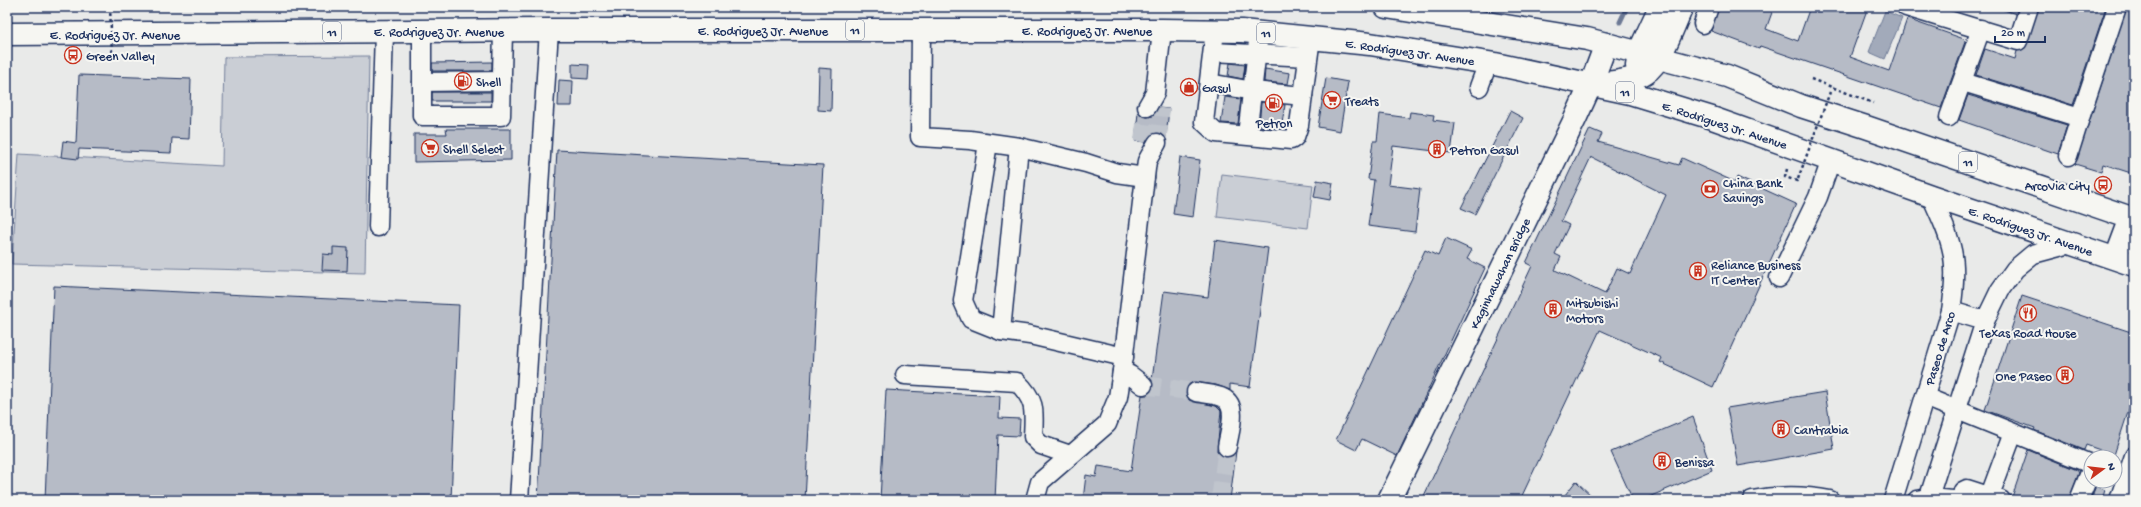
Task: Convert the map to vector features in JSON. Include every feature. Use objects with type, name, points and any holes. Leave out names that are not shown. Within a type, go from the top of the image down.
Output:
[{"type":"main road","name":"11","points":[[1386,7],[1587,39],[1727,76],[1801,106],[2133,219]]},
{"type":"main road","points":[[1591,84],[1623,80],[1639,76],[1651,69],[1649,55],[1660,7]]},
{"type":"main road","points":[[1649,55],[1682,7]]},
{"type":"main road","name":"E. Rodriguez Jr. Avenue","points":[[7,34],[549,30],[1162,30],[1259,32],[1310,47],[1370,44],[1488,63],[1591,84],[1712,118],[1931,196],[2125,262]]},
{"type":"main road","name":"Kaginhawahan Bridge","points":[[1389,500],[1591,84],[1606,44]]},
{"type":"main road","points":[[1639,76],[1658,102]]},
{"type":"main road","points":[[2125,262],[2133,219]]},
{"type":"street","points":[[1703,24],[1709,7]]},
{"type":"street","points":[[1906,7],[2018,41],[2029,7]]},
{"type":"street","points":[[2068,156],[2117,7]]},
{"type":"street","points":[[1949,117],[1981,29]]},
{"type":"street","points":[[519,500],[549,30]]},
{"type":"street","points":[[920,30],[920,137],[988,142],[1018,147],[1086,163],[1117,173],[1146,169]]},
{"type":"street","points":[[1154,102],[1162,30]]},
{"type":"street","points":[[422,31],[422,116],[501,116],[503,31]]},
{"type":"street","points":[[1212,52],[1256,54],[1310,47],[1297,132],[1291,140],[1216,133],[1204,122],[1212,52],[1215,31]]},
{"type":"street","points":[[378,227],[384,32]]},
{"type":"street","points":[[1247,135],[1259,32]]},
{"type":"street","points":[[1479,87],[1488,63]]},
{"type":"street","points":[[422,82],[502,81]]},
{"type":"street","points":[[1963,82],[2080,118]]},
{"type":"street","points":[[1209,83],[1253,91],[1302,96]]},
{"type":"street","points":[[988,142],[963,301],[971,319],[1001,331],[1030,334],[1123,364],[1130,374],[1143,385]]},
{"type":"street","points":[[1035,500],[1040,482],[1106,424],[1118,397],[1150,142]]},
{"type":"street","points":[[1001,331],[1018,147]]},
{"type":"street","points":[[1779,278],[1818,197],[1831,160]]},
{"type":"street","name":"Paseo de Arco","points":[[1893,500],[1951,311],[1955,282],[1955,260],[1947,230],[1931,196]]},
{"type":"street","points":[[1953,500],[1924,499],[1956,410],[1985,321],[2000,290],[2015,268],[2033,254],[2070,244]]},
{"type":"street","points":[[1951,311],[1985,321]]},
{"type":"street","points":[[905,375],[1017,382],[1028,392],[1034,407],[1033,438],[1041,445],[1070,455]]},
{"type":"street","points":[[1196,392],[1222,397],[1228,400],[1232,408],[1227,447]]},
{"type":"street","points":[[1924,397],[2083,461]]},
{"type":"street","points":[[1961,500],[1963,491],[1967,488],[1996,498],[2013,433]]},
{"type":"street","points":[[2119,500],[2134,456]]},
{"type":"street","points":[[2079,500],[2083,489]]},
{"type":"street","points":[[1752,500],[1770,496],[1810,496],[1830,500]]},
{"type":"path","points":[[110,7],[112,54]]},
{"type":"path","points":[[1811,79],[1830,90],[1873,103]]},
{"type":"path","points":[[1786,169],[1785,177],[1797,181],[1830,90]]},
{"type":"shaded area","points":[[369,56],[365,273],[12,264],[19,154],[222,166],[224,57]]},
{"type":"shaded area","points":[[1222,174],[1313,185],[1308,228],[1217,217]]},
{"type":"water","points":[[1885,11],[1902,18],[1885,59],[1869,52]]},
{"type":"building","points":[[1719,7],[1774,7],[1766,29],[1798,41],[1810,7],[1868,7],[1850,57],[1889,71],[1907,19],[1964,39],[1965,42],[1941,108],[1760,46],[1759,49],[1711,31]]},
{"type":"building","points":[[2001,7],[2018,7],[2016,14],[2001,9]]},
{"type":"building","points":[[2039,7],[2106,7],[2073,105],[1976,75],[1985,49],[2015,59],[2017,51],[2025,48]]},
{"type":"building","points":[[2127,7],[2134,7],[2134,174],[2103,164],[2101,172],[2075,164]]},
{"type":"building","points":[[492,62],[492,71],[432,71],[432,63]]},
{"type":"building","points":[[1230,63],[1245,65],[1243,79],[1228,76]]},
{"type":"building","points":[[572,64],[589,65],[588,79],[572,78]]},
{"type":"building","points":[[819,68],[832,69],[831,111],[818,110]]},
{"type":"building","points":[[1265,69],[1290,73],[1288,84],[1264,82]]},
{"type":"building","points":[[79,75],[191,79],[189,139],[172,138],[171,153],[79,149],[78,159],[61,157],[63,141],[76,143]]},
{"type":"building","points":[[1326,78],[1348,82],[1340,131],[1318,127]]},
{"type":"building","points":[[559,80],[573,81],[572,106],[558,106]]},
{"type":"building","points":[[432,92],[491,92],[491,101],[432,101]]},
{"type":"building","points":[[1968,95],[2067,125],[2058,154],[1959,120]]},
{"type":"building","points":[[1225,97],[1241,99],[1238,124],[1221,123]]},
{"type":"building","points":[[1261,102],[1285,105],[1281,129],[1259,126]]},
{"type":"building","points":[[1159,108],[1169,109],[1166,137],[1156,133],[1151,134],[1146,142],[1135,141],[1138,113],[1147,117],[1153,116]]},
{"type":"building","points":[[1510,111],[1523,118],[1475,214],[1461,208]]},
{"type":"building","name":"Petron Gasul","points":[[1410,112],[1434,115],[1433,120],[1455,123],[1451,153],[1393,146],[1388,185],[1420,189],[1415,232],[1368,226],[1374,180],[1368,179],[1373,141],[1377,141],[1380,114],[1409,118]]},
{"type":"building","points":[[446,129],[511,129],[511,160],[414,162],[414,134],[447,134]]},
{"type":"building","points":[[1590,129],[1602,134],[1598,142],[1679,165],[1682,158],[1735,182],[1737,177],[1796,204],[1713,387],[1660,362],[1662,358],[1600,330],[1520,500],[1422,500],[1532,266],[1526,263]],"holes":[[[1591,157],[1666,195],[1630,274],[1617,268],[1605,294],[1555,270],[1561,257],[1555,254],[1569,225],[1561,221]]]},
{"type":"building","points":[[557,150],[823,165],[805,500],[538,500]]},
{"type":"building","points":[[1180,157],[1200,160],[1193,217],[1173,214]]},
{"type":"building","points":[[1317,180],[1333,183],[1330,200],[1314,197]]},
{"type":"building","points":[[1446,238],[1472,250],[1467,259],[1485,268],[1397,456],[1362,439],[1356,450],[1336,440],[1425,250],[1438,256]]},
{"type":"building","points":[[1215,240],[1268,248],[1250,387],[1230,384],[1230,390],[1216,385],[1193,382],[1188,385],[1186,390],[1189,400],[1216,406],[1221,411],[1217,451],[1226,457],[1231,457],[1236,451],[1230,500],[1083,500],[1086,475],[1096,477],[1098,466],[1131,471],[1142,395],[1147,395],[1153,387],[1152,380],[1164,291],[1208,297]]},
{"type":"building","points":[[333,247],[348,248],[347,271],[322,270],[323,254],[333,255]]},
{"type":"building","points":[[54,286],[459,305],[451,500],[45,500]]},
{"type":"building","name":"One Paseo","points":[[2022,296],[2134,333],[2134,394],[2116,449],[2097,449],[2086,445],[2083,450],[2034,430],[2035,428],[1985,410]]},
{"type":"building","points":[[886,390],[1000,396],[999,418],[1020,419],[1019,436],[998,435],[995,500],[880,500]]},
{"type":"building","name":"Cantrabia","points":[[1825,392],[1834,449],[1738,466],[1727,408]]},
{"type":"building","name":"Benissa","points":[[1693,417],[1712,470],[1642,500],[1633,500],[1611,452]]},
{"type":"building","points":[[2028,450],[2077,470],[2079,473],[2069,500],[2011,500]]},
{"type":"building","points":[[1576,481],[1596,500],[1561,500]]},
{"type":"building","points":[[2095,489],[2105,490],[2102,500],[2090,500]]},
{"type":"waterway","points":[[1620,22],[1627,7]]},
{"type":"tunnel","points":[[1143,142],[1147,107]]},
{"type":"tunnel","points":[[1157,143],[1161,108]]},
{"type":"tunnel","points":[[1143,385],[1196,392]]},
{"type":"tunnel","points":[[1220,500],[1227,447]]},
{"type":"place","name":"Green Valley","points":[[73,55]]},
{"type":"place","name":"Shell","points":[[463,81]]},
{"type":"place","name":"Gasul","points":[[1189,87]]},
{"type":"place","name":"Treats","points":[[1332,100]]},
{"type":"place","name":"Petron","points":[[1274,103]]},
{"type":"place","name":"Shell Select","points":[[430,148]]},
{"type":"place","name":"Petron Gasul","points":[[1437,149]]},
{"type":"place","name":"ArcoVia City","points":[[2103,185]]},
{"type":"place","name":"China Bank Savings","points":[[1710,189]]},
{"type":"place","name":"Reliance Business IT Center","points":[[1698,271]]},
{"type":"place","name":"Mitsubishi Motors","points":[[1553,309]]},
{"type":"place","name":"Texas Road House","points":[[2028,313]]},
{"type":"place","name":"One Paseo","points":[[2065,375]]},
{"type":"place","name":"Cantrabia","points":[[1781,429]]},
{"type":"place","name":"Benissa","points":[[1662,461]]}]
